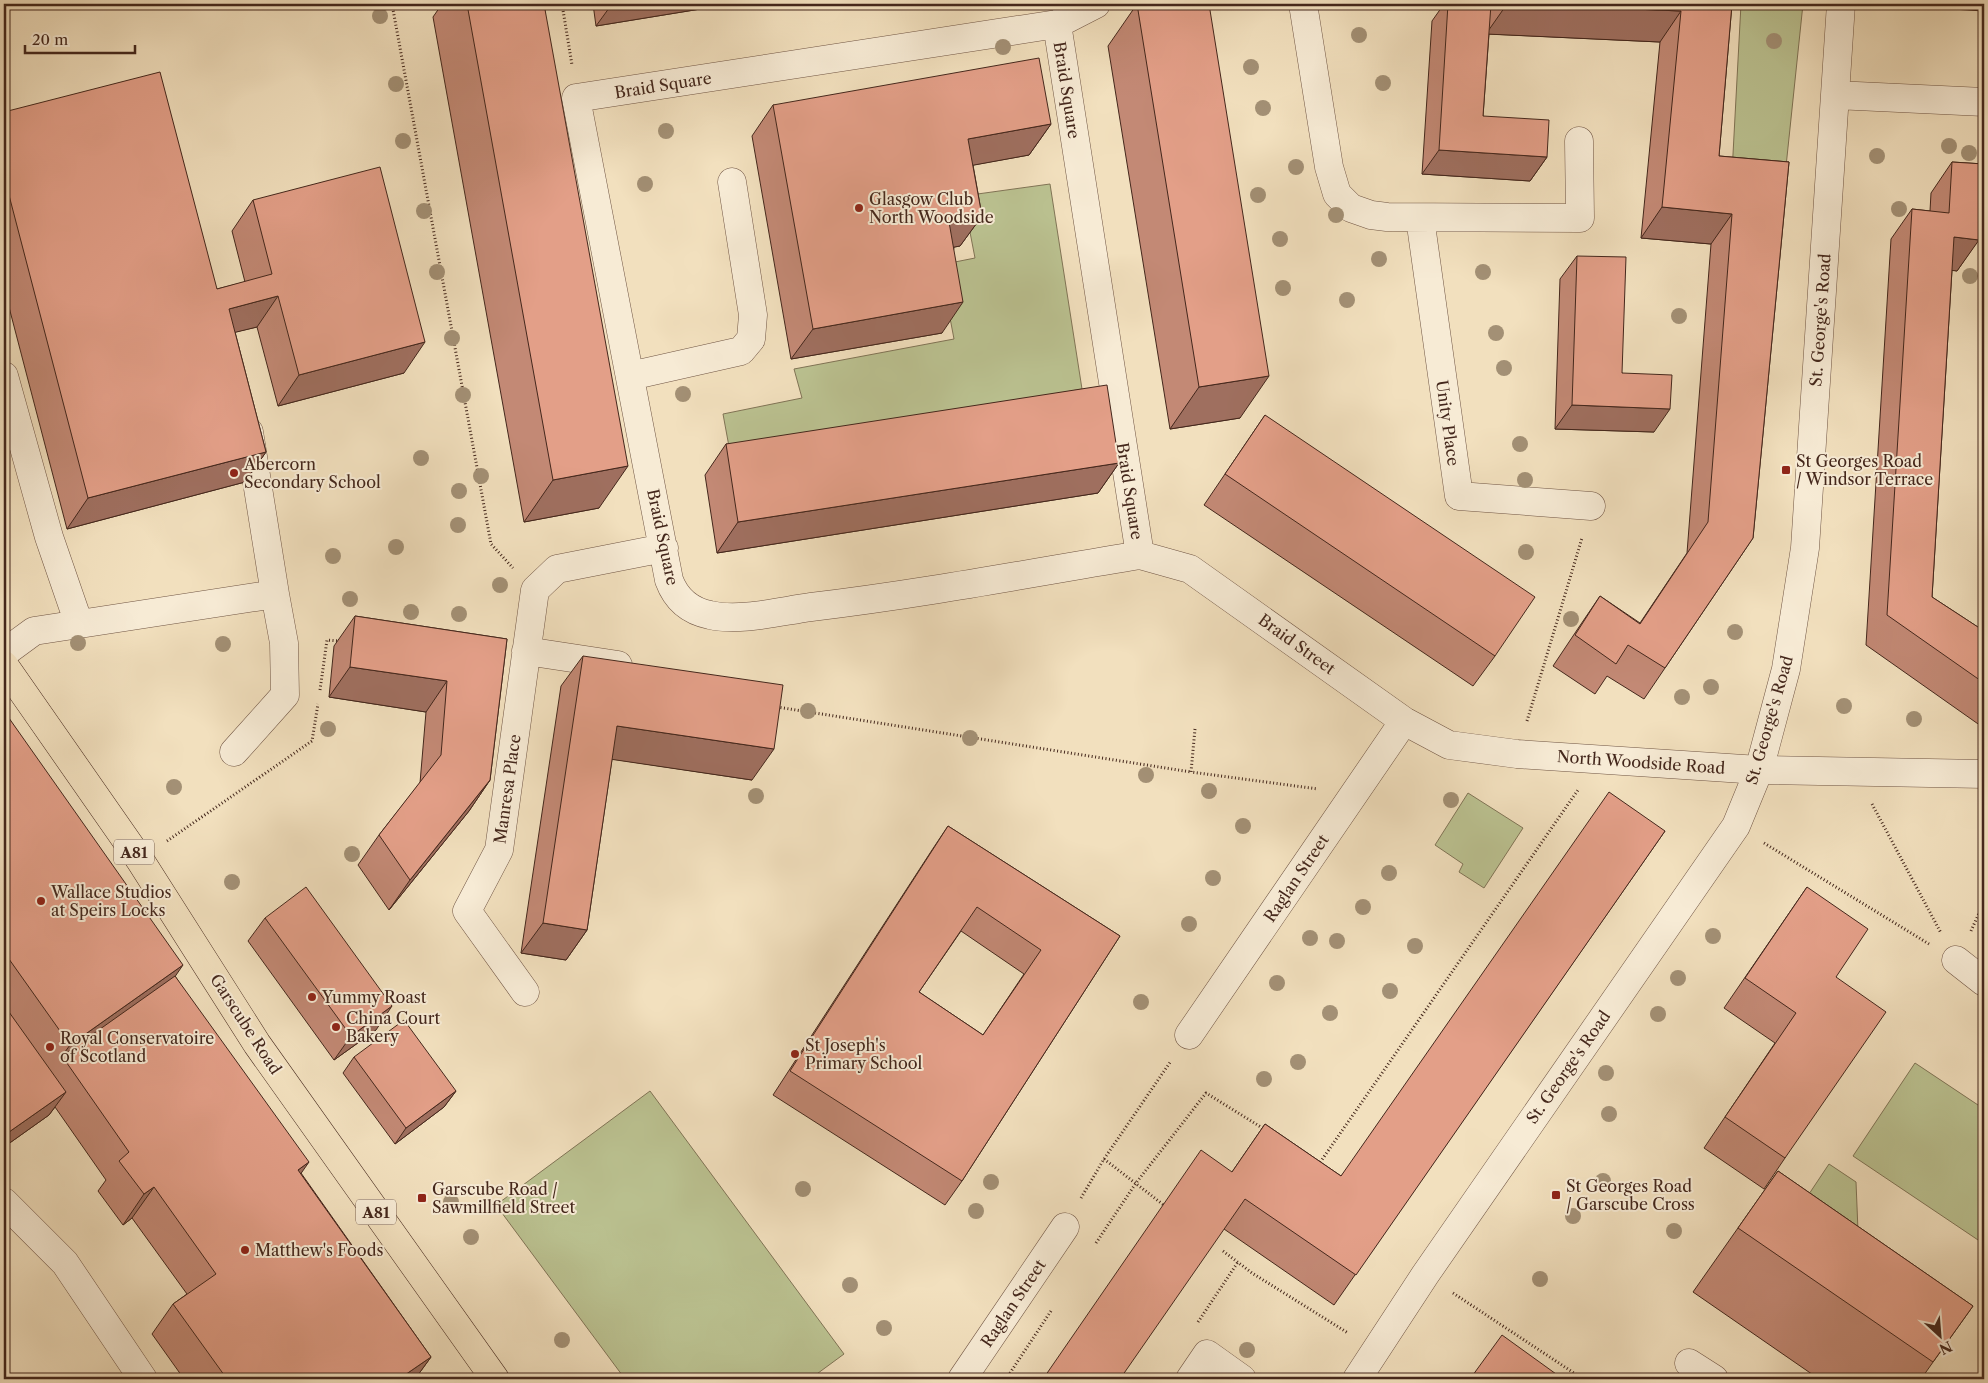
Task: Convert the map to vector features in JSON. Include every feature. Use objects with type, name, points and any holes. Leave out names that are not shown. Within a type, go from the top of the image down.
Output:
[{"type":"main road","name":"Garscube Road","points":[[4,665],[140,860],[257,1044],[495,1379]]},
{"type":"street","points":[[1056,24],[1096,4]]},
{"type":"street","points":[[1303,4],[1329,167],[1337,194],[1351,208],[1371,215],[1420,218],[1580,218],[1579,141]]},
{"type":"street","name":"St. George's Road","points":[[1357,1379],[1425,1275],[1736,826],[1758,770],[1786,669],[1805,548],[1842,4]]},
{"type":"street","name":"Braid Square","points":[[1056,24],[1140,555],[840,604],[726,618],[700,612],[679,599],[669,580],[576,98],[1056,24]]},
{"type":"street","points":[[1835,95],[1984,102]]},
{"type":"street","points":[[630,376],[741,351],[751,339],[754,315],[732,182]]},
{"type":"street","name":"Unity Place","points":[[1420,218],[1459,496],[1592,506]]},
{"type":"street","points":[[4,376],[49,537],[79,624]]},
{"type":"street","points":[[234,752],[285,695],[284,643],[249,432]]},
{"type":"street","points":[[535,590],[557,569],[664,548]]},
{"type":"street","name":"Braid Street","points":[[1140,555],[1190,569],[1218,587],[1404,721],[1449,745]]},
{"type":"street","name":"Manresa Place","points":[[525,992],[467,911],[499,850],[535,590]]},
{"type":"street","points":[[4,653],[34,631],[275,594]]},
{"type":"street","points":[[526,651],[623,665]]},
{"type":"street","name":"Raglan Street","points":[[1189,1036],[1404,721]]},
{"type":"street","name":"North Woodside Road","points":[[1449,745],[1517,754],[1758,770],[1984,774]]},
{"type":"street","points":[[1956,960],[1984,982]]},
{"type":"street","points":[[4,1202],[65,1263],[143,1379]]},
{"type":"street","name":"Raglan Street","points":[[962,1379],[1065,1227]]},
{"type":"street","points":[[1190,1379],[1206,1354],[1242,1379]]},
{"type":"street","points":[[1690,1363],[1714,1379]]},
{"type":"path","points":[[392,4],[491,544],[535,590]]},
{"type":"path","points":[[562,4],[576,98]]},
{"type":"path","points":[[1517,754],[1592,506]]},
{"type":"path","points":[[140,860],[312,741],[327,640],[346,642]]},
{"type":"path","points":[[770,706],[1191,772],[1354,794]]},
{"type":"path","points":[[1191,772],[1194,729]]},
{"type":"path","points":[[1311,1159],[1319,1164],[1599,759]]},
{"type":"path","points":[[1855,771],[1956,960]]},
{"type":"path","points":[[1736,826],[1956,960]]},
{"type":"path","points":[[1978,936],[1971,931],[1984,902]]},
{"type":"path","points":[[1065,1227],[1104,1159],[1189,1036]]},
{"type":"path","points":[[1136,1183],[1206,1094],[1270,1134]]},
{"type":"path","points":[[1104,1159],[1170,1209]]},
{"type":"path","points":[[1223,1251],[1252,1272],[1376,1350]]},
{"type":"path","points":[[1425,1275],[1583,1379]]},
{"type":"green space","points":[[1741,4],[1803,4],[1785,176],[1732,173]]},
{"type":"green space","points":[[1050,184],[1082,389],[730,452],[723,414],[802,398],[794,369],[954,339],[940,265],[975,258],[963,196]]},
{"type":"green space","points":[[1468,793],[1523,828],[1484,888],[1459,872],[1463,864],[1435,845]]},
{"type":"green space","points":[[1915,1063],[1984,1109],[1984,1244],[1853,1156]]},
{"type":"green space","points":[[650,1091],[844,1354],[810,1379],[625,1379],[496,1205]]},
{"type":"green space","points":[[1829,1164],[1856,1182],[1858,1231],[1783,1233]]},
{"type":"building","points":[[467,4],[544,4],[628,466],[553,480]]},
{"type":"building","points":[[1137,4],[1209,4],[1269,376],[1199,387]]},
{"type":"building","points":[[1448,4],[1491,4],[1483,116],[1549,120],[1547,157],[1439,150]]},
{"type":"building","points":[[1515,4],[1732,4],[1719,156],[1789,162],[1753,538],[1665,668],[1628,645],[1616,664],[1575,635],[1600,596],[1640,624],[1708,522],[1732,214],[1662,207],[1681,11]]},
{"type":"building","name":"Glasgow Club North Woodside","points":[[1039,58],[1051,124],[968,139],[982,216],[949,222],[963,302],[813,329],[773,105]]},
{"type":"building","points":[[160,72],[217,289],[272,274],[253,200],[380,167],[425,342],[299,375],[278,296],[229,309],[266,452],[88,498],[4,176],[4,112]]},
{"type":"building","points":[[1952,162],[1984,164],[1984,207],[1979,207],[1979,240],[1954,237],[1932,597],[1984,631],[1984,683],[1887,615],[1912,209],[1949,213]]},
{"type":"building","points":[[1577,256],[1626,257],[1622,373],[1672,375],[1670,409],[1572,405]]},
{"type":"building","points":[[1107,385],[1119,463],[738,522],[726,444]]},
{"type":"building","points":[[1265,415],[1535,597],[1495,656],[1225,474]]},
{"type":"building","points":[[355,616],[507,639],[490,780],[410,880],[379,835],[441,755],[447,681],[350,667]]},
{"type":"building","points":[[583,656],[783,685],[774,749],[617,726],[587,930],[543,923]]},
{"type":"building","points":[[4,711],[183,965],[70,1045],[4,952]]},
{"type":"building","points":[[1609,792],[1665,831],[1356,1275],[1245,1199],[1120,1379],[1043,1379],[1201,1150],[1232,1172],[1265,1124],[1341,1176]]},
{"type":"building","points":[[948,826],[1120,936],[962,1181],[790,1071]],"holes":[[[977,907],[1041,950],[983,1035],[919,992]]]},
{"type":"building","points":[[306,887],[392,1006],[351,1036],[265,918]]},
{"type":"building","points":[[1807,887],[1868,929],[1836,977],[1886,1012],[1785,1158],[1725,1117],[1796,1013],[1745,978]]},
{"type":"building","points":[[175,976],[309,1162],[298,1170],[431,1357],[399,1379],[227,1379],[173,1304],[216,1274],[154,1187],[144,1194],[119,1161],[129,1152],[62,1056]]},
{"type":"building","points":[[4,1005],[66,1092],[9,1132],[4,1125]]},
{"type":"building","points":[[404,1020],[456,1091],[406,1128],[354,1057]]},
{"type":"building","points":[[1778,1171],[1973,1306],[1933,1362],[1738,1228]]},
{"type":"building","points":[[1502,1335],[1563,1379],[1470,1379]]},
{"type":"place","name":"Glasgow Club North Woodside","points":[[859,208]]},
{"type":"place","name":"St Georges Road / Windsor Terrace","points":[[1786,470]]},
{"type":"place","name":"Abercorn Secondary School","points":[[234,473]]},
{"type":"place","name":"Wallace Studios at Speirs Locks","points":[[41,901]]},
{"type":"place","name":"Yummy Roast","points":[[312,997]]},
{"type":"place","name":"China Court Bakery","points":[[336,1027]]},
{"type":"place","name":"Royal Conservatoire of Scotland","points":[[50,1047]]},
{"type":"place","name":"St Joseph's Primary School","points":[[795,1054]]},
{"type":"place","name":"St Georges Road / Garscube Cross","points":[[1556,1195]]},
{"type":"place","name":"Garscube Road / Sawmillfield Street","points":[[422,1198]]},
{"type":"place","name":"Matthew's Foods","points":[[245,1250]]}]
